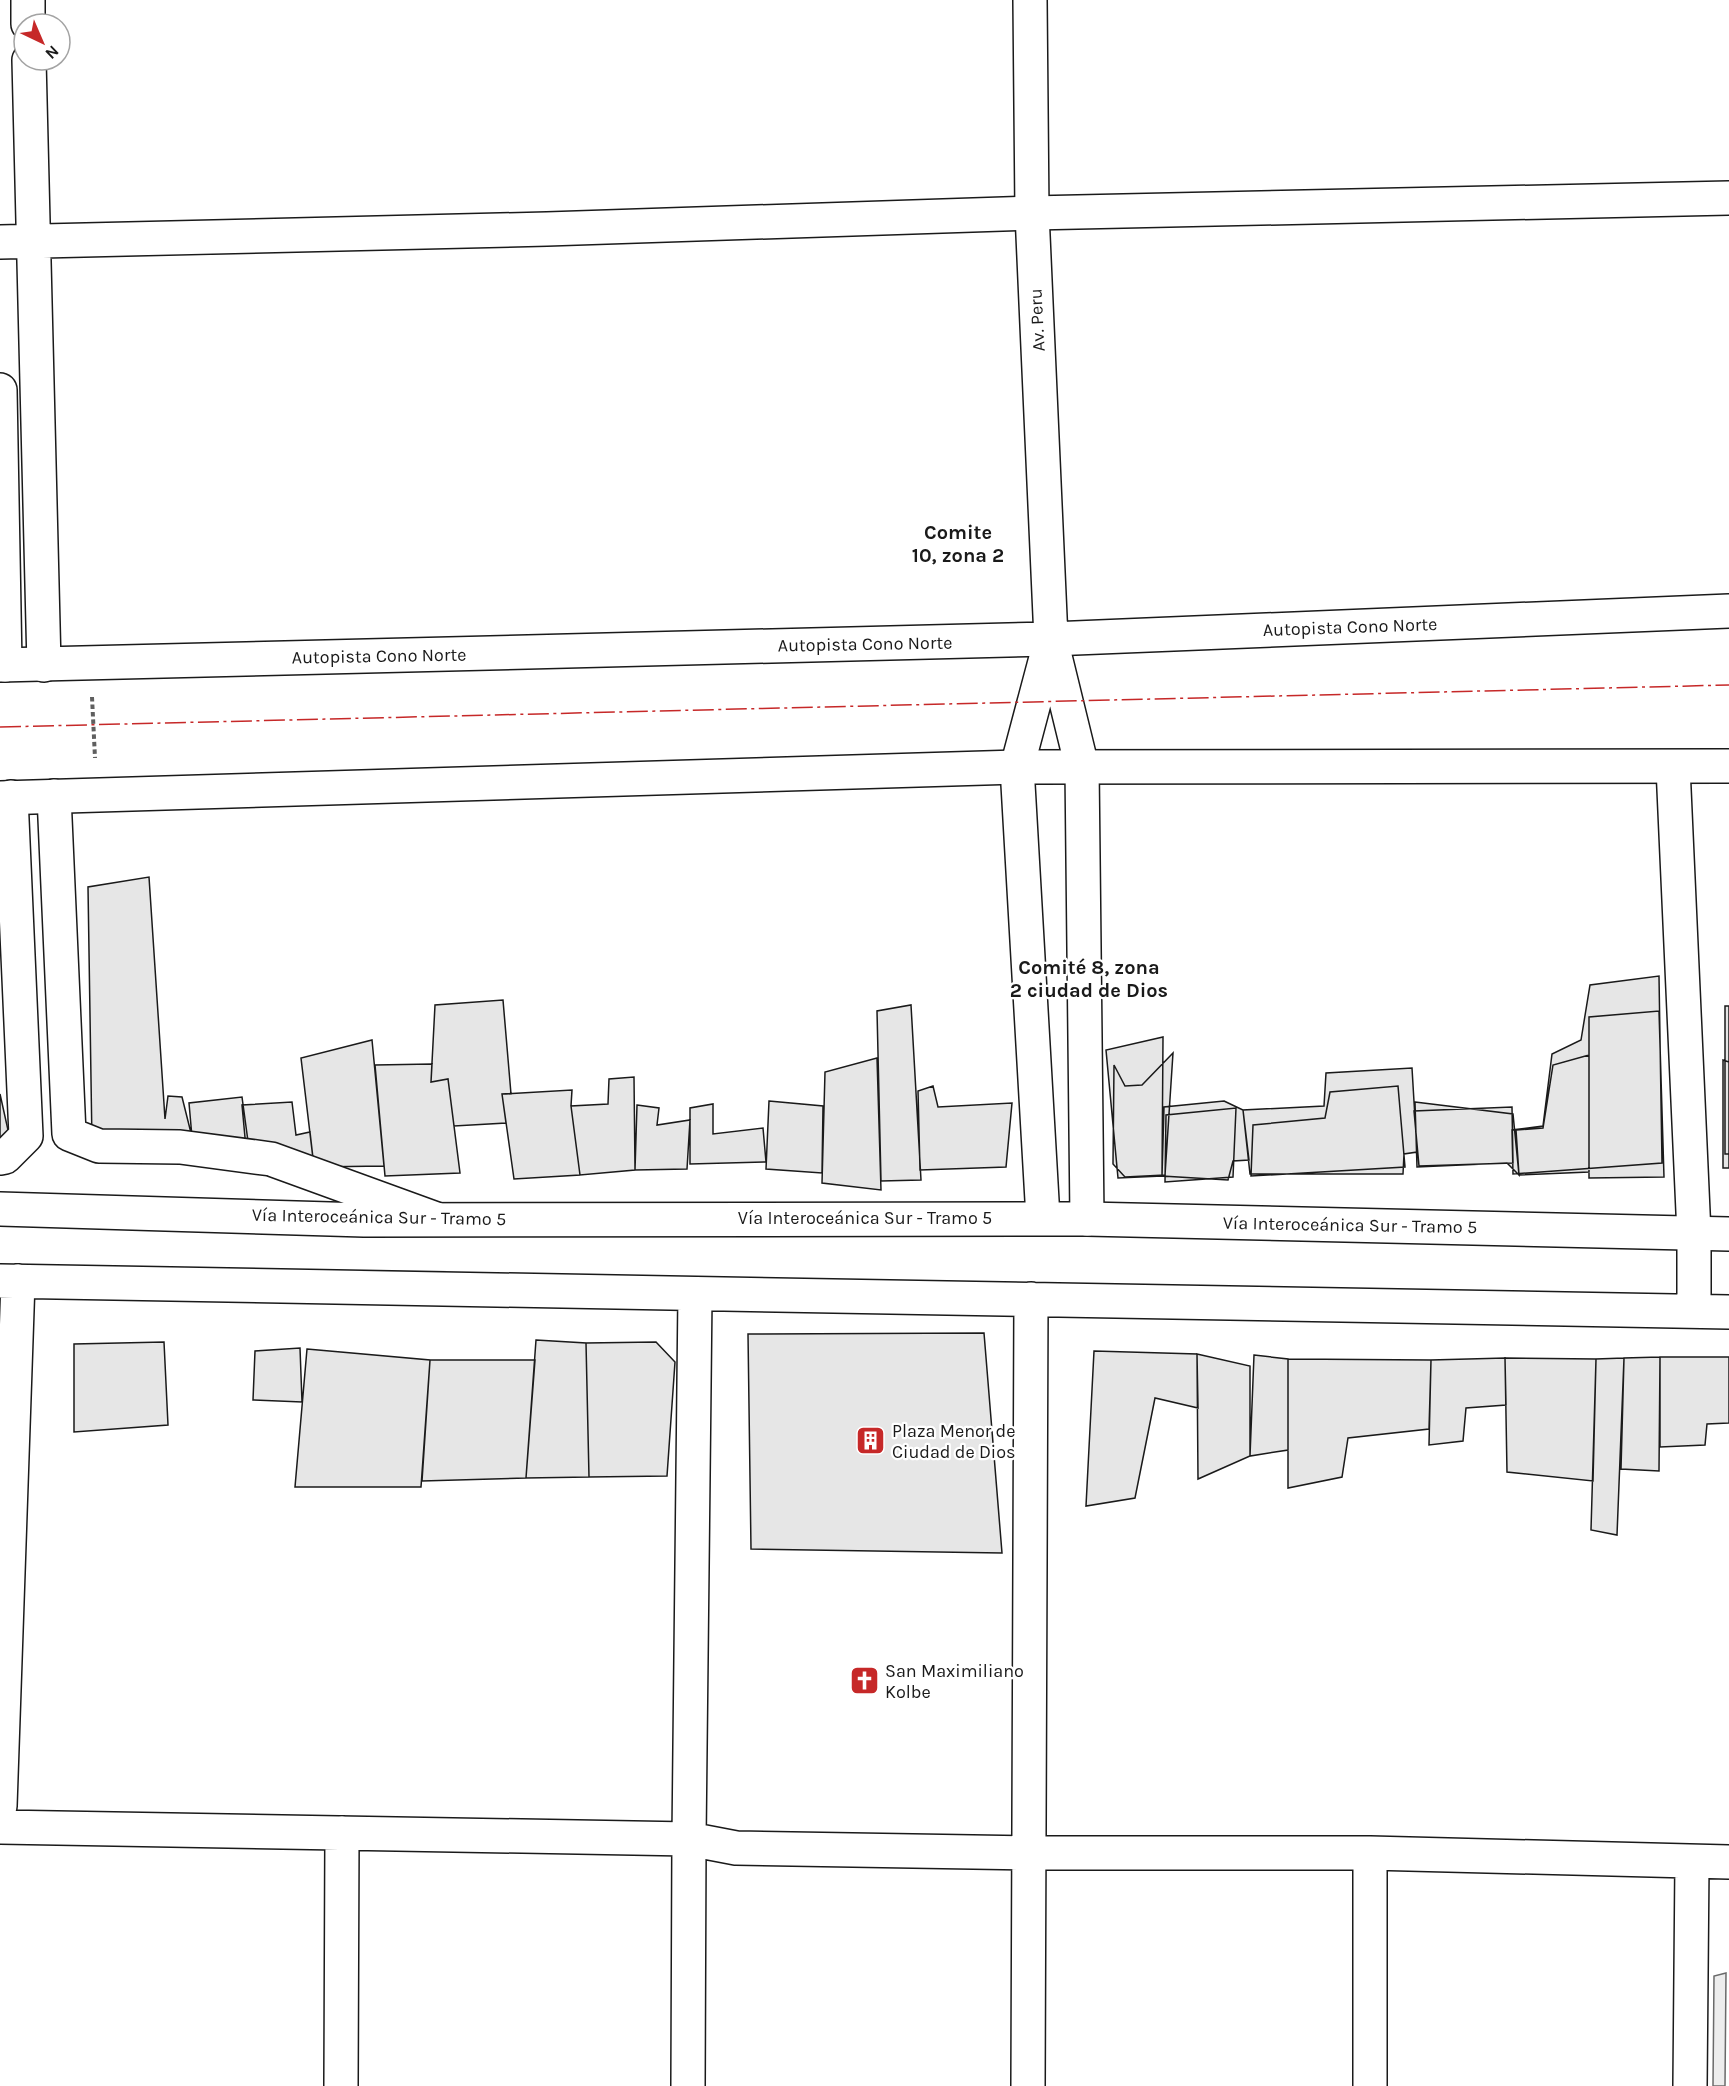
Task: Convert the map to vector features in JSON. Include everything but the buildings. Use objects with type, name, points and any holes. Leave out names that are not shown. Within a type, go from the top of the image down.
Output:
[{"type":"main road","name":"Av. Peru","points":[[1030,0],[1032,213],[1051,639]]},
{"type":"main road","points":[[29,72],[44,665]]},
{"type":"main road","points":[[0,243],[547,230],[1032,213],[1729,198]]},
{"type":"main road","points":[[0,390],[3,665]]},
{"type":"main road","name":"Autopista Cono Norte","points":[[3,665],[1051,639],[1729,611]]},
{"type":"main road","points":[[1051,639],[1082,767],[1087,1218]]},
{"type":"main road","points":[[1043,1218],[1017,767],[1051,639]]},
{"type":"main road","points":[[1673,766],[1694,1234],[1694,1311]]},
{"type":"main road","points":[[0,1158],[4,1157],[26,1136],[6,798],[1017,767],[1729,766]]},
{"type":"main road","points":[[54,796],[69,1134],[99,1146],[180,1147],[271,1159],[437,1219]]},
{"type":"main road","name":"Vía Interoceánica Sur - Tramo 5","points":[[0,1209],[364,1220],[1087,1218],[1729,1234]]},
{"type":"main road","points":[[0,1806],[9,1281],[1729,1312]]},
{"type":"main road","points":[[688,2086],[695,1294]]},
{"type":"main road","points":[[1028,2086],[1031,1299]]},
{"type":"main road","points":[[0,1827],[689,1839],[736,1848],[1370,1853],[1729,1862]]},
{"type":"main road","points":[[340,2086],[342,1833]]},
{"type":"main road","points":[[1370,1853],[1370,2086]]},
{"type":"main road","points":[[1690,2086],[1692,1862]]},
{"type":"path","points":[[91,664],[97,795]]},
{"type":"shaded area","points":[[1726,1973],[1725,2086],[1713,2086],[1714,1976]]},
{"type":"power","points":[[0,727],[1729,685]]},
{"type":"place","name":"Plaza Menor de Ciudad de Dios","points":[[871,1441]]},
{"type":"place","name":"San Maximiliano Kolbe","points":[[864,1681]]},
{"type":"district","name":"Comite 10, zona 2","points":[[958,544]]},
{"type":"district","name":"Comité 8, zona 2 ciudad de Dios","points":[[1089,978]]}]
